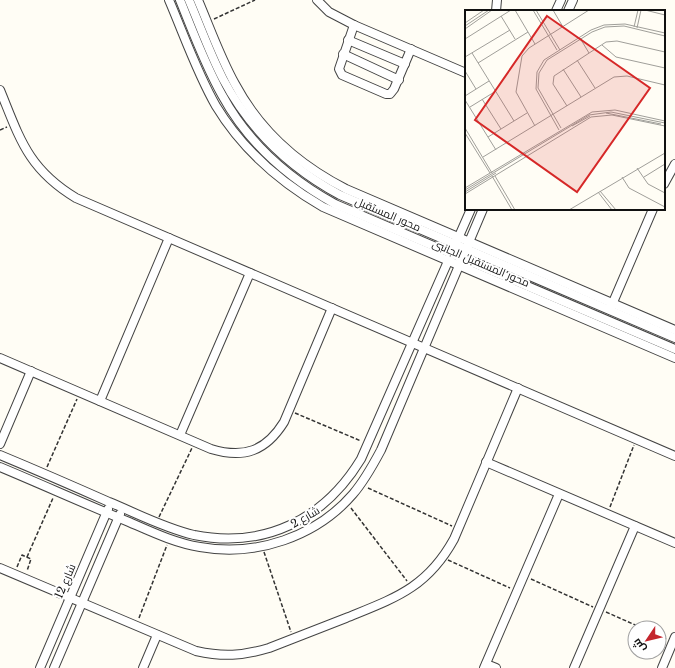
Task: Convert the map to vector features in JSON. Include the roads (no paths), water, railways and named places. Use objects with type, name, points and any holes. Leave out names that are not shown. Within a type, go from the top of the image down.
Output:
[{"type":"street","name":"محور المستقبل الجانبى","points":[[169,0],[216,106],[238,136],[263,164],[292,187],[324,207],[450,257]]},
{"type":"street","name":"محور المستقبل","points":[[180,0],[212,78],[222,95],[244,128],[270,158],[301,183],[335,204],[461,262],[675,349]]},
{"type":"street","name":"محور المستقبل","points":[[189,0],[222,78],[232,96],[258,130],[277,151],[304,173],[340,195],[458,241]]},
{"type":"street","name":"محور المستقبل الجانبى","points":[[198,0],[234,84],[246,103],[274,138],[290,153],[320,175],[346,189],[458,241],[611,307],[675,330]]},
{"type":"street","points":[[317,0],[329,12],[465,73]]},
{"type":"street","points":[[496,10],[497,0]]},
{"type":"street","points":[[556,10],[561,0]]},
{"type":"street","points":[[568,10],[573,0]]},
{"type":"street","points":[[354,24],[339,66],[339,70],[342,75],[386,94],[393,92],[411,49]]},
{"type":"street","points":[[348,40],[405,64]]},
{"type":"street","points":[[343,54],[399,80]]},
{"type":"street","points":[[0,90],[18,136],[26,151],[48,178],[61,189],[76,198],[675,456]]},
{"type":"street","points":[[665,182],[675,164]]},
{"type":"street","name":"شارع 2","points":[[0,455],[157,522],[192,534],[208,537],[242,538],[274,531],[304,518],[331,498],[353,473],[368,444],[471,210]]},
{"type":"street","name":"شارع 2","points":[[0,467],[106,513],[184,544],[215,550],[239,550],[262,547],[283,541],[307,530],[330,516],[346,502],[372,468],[483,210]]},
{"type":"street","points":[[653,210],[611,307],[675,338]]},
{"type":"street","points":[[100,401],[169,238]]},
{"type":"street","name":"محور المستقبل الجانبى","points":[[461,262],[675,358]]},
{"type":"street","points":[[180,435],[250,273]]},
{"type":"street","points":[[0,358],[196,442],[225,453],[239,454],[266,444],[277,434],[289,411],[332,308]]},
{"type":"street","points":[[0,444],[32,371]]},
{"type":"street","points":[[0,568],[196,651],[214,655],[233,656],[251,653],[390,600],[413,588],[429,574],[443,558],[458,529],[518,388]]},
{"type":"street","points":[[486,462],[675,543]]},
{"type":"street","points":[[496,668],[485,666],[559,494]]},
{"type":"street","name":"شارع 12","points":[[40,668],[110,502]]},
{"type":"street","points":[[54,668],[123,508]]},
{"type":"street","points":[[574,668],[635,526]]},
{"type":"street","points":[[143,668],[157,635]]},
{"type":"street","points":[[662,668],[675,637]]}]
